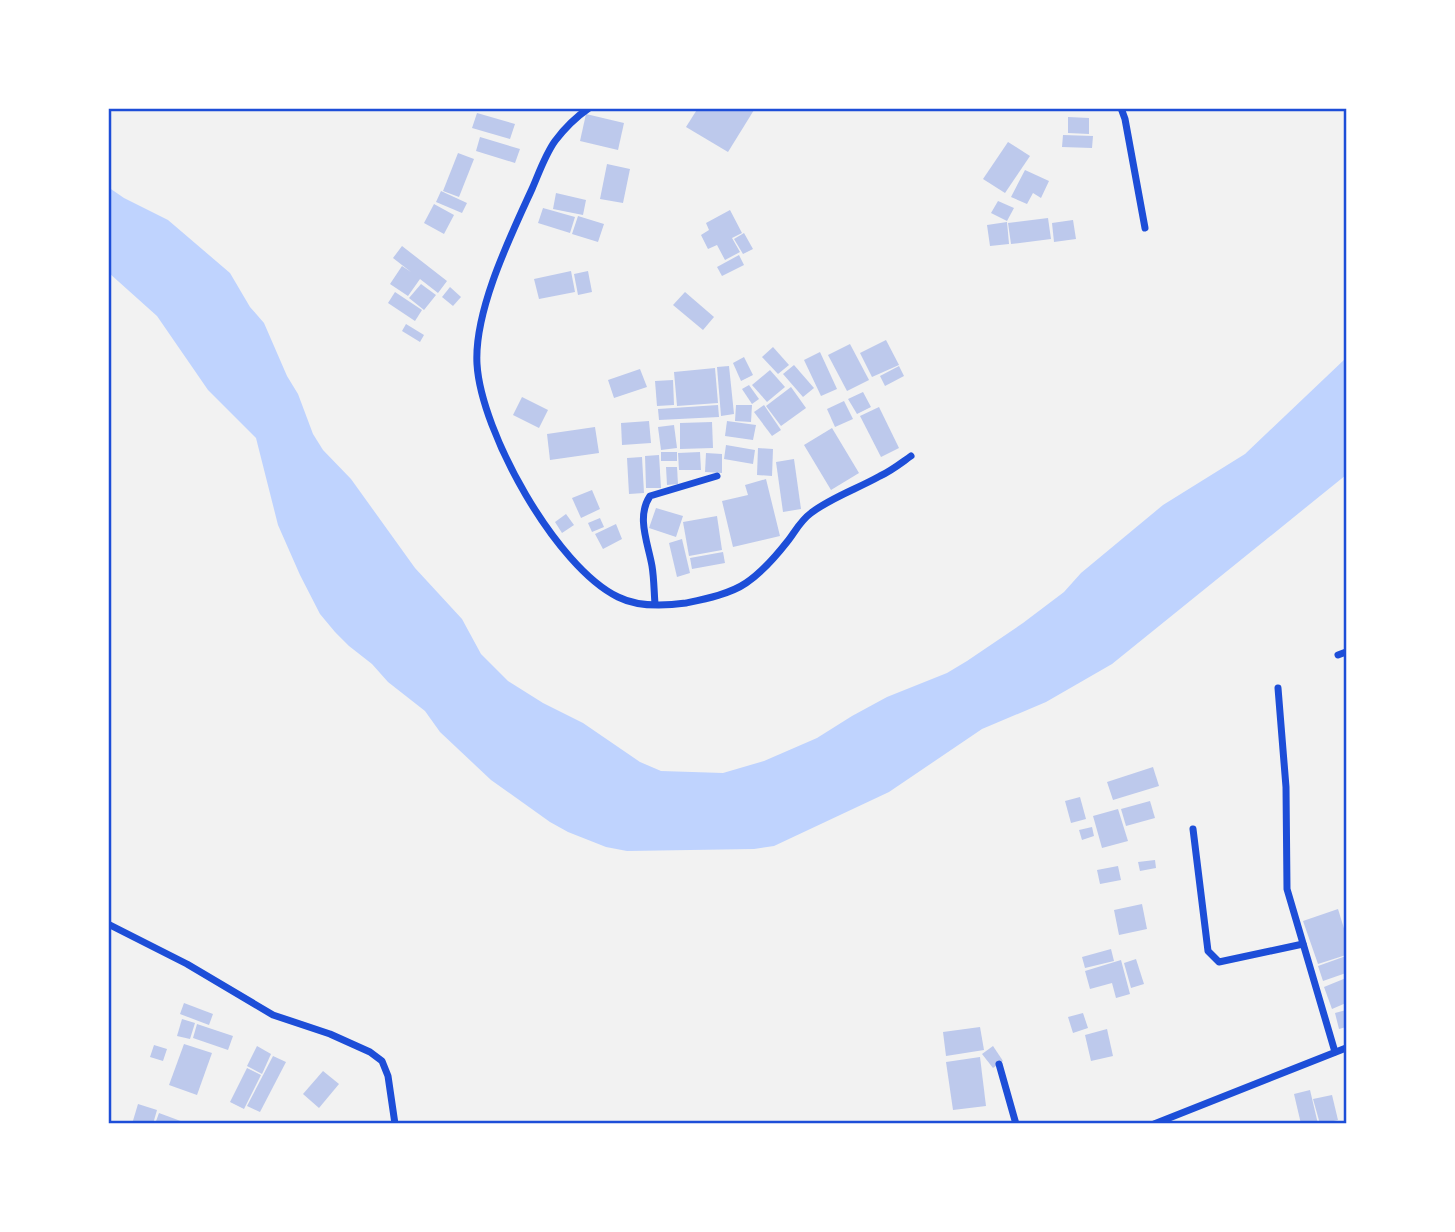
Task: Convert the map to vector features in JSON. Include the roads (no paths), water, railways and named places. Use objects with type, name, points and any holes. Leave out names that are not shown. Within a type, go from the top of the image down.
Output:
[{"type":"street","points":[[589,108],[569,124],[554,143],[523,210],[484,310],[477,342],[477,367],[482,394],[507,458],[534,506],[563,549],[592,579],[629,602],[655,604],[698,600],[746,584],[786,543],[808,515],[834,497],[881,476],[911,456]]},
{"type":"street","points":[[1121,108],[1145,228]]},
{"type":"street","points":[[655,604],[652,567],[644,525],[646,501],[650,496],[717,475]]},
{"type":"street","points":[[1338,655],[1346,652]]},
{"type":"street","points":[[1278,688],[1286,788],[1287,889],[1335,1052]]},
{"type":"street","points":[[1193,829],[1208,951],[1213,957],[1219,962],[1303,944]]},
{"type":"street","points":[[108,924],[187,964],[273,1015],[330,1034],[370,1052],[382,1061],[388,1076],[395,1124]]},
{"type":"street","points":[[1154,1124],[1346,1048]]},
{"type":"street","points":[[999,1064],[1016,1124]]},
{"type":"water","points":[[108,187],[168,220],[230,273],[250,307],[264,323],[287,376],[298,394],[313,434],[323,450],[351,479],[415,568],[462,619],[481,654],[508,681],[583,723],[640,762],[661,771],[723,773],[764,761],[817,738],[887,697],[947,673],[967,661],[1064,592],[1081,573],[1163,505],[1245,454],[1346,358],[1346,475],[1112,664],[1046,702],[982,729],[889,792],[774,846],[754,849],[627,851],[606,847],[550,822],[491,780],[440,732],[425,711],[349,646],[320,614],[278,525],[256,438],[208,390],[157,316],[109,273]]}]
